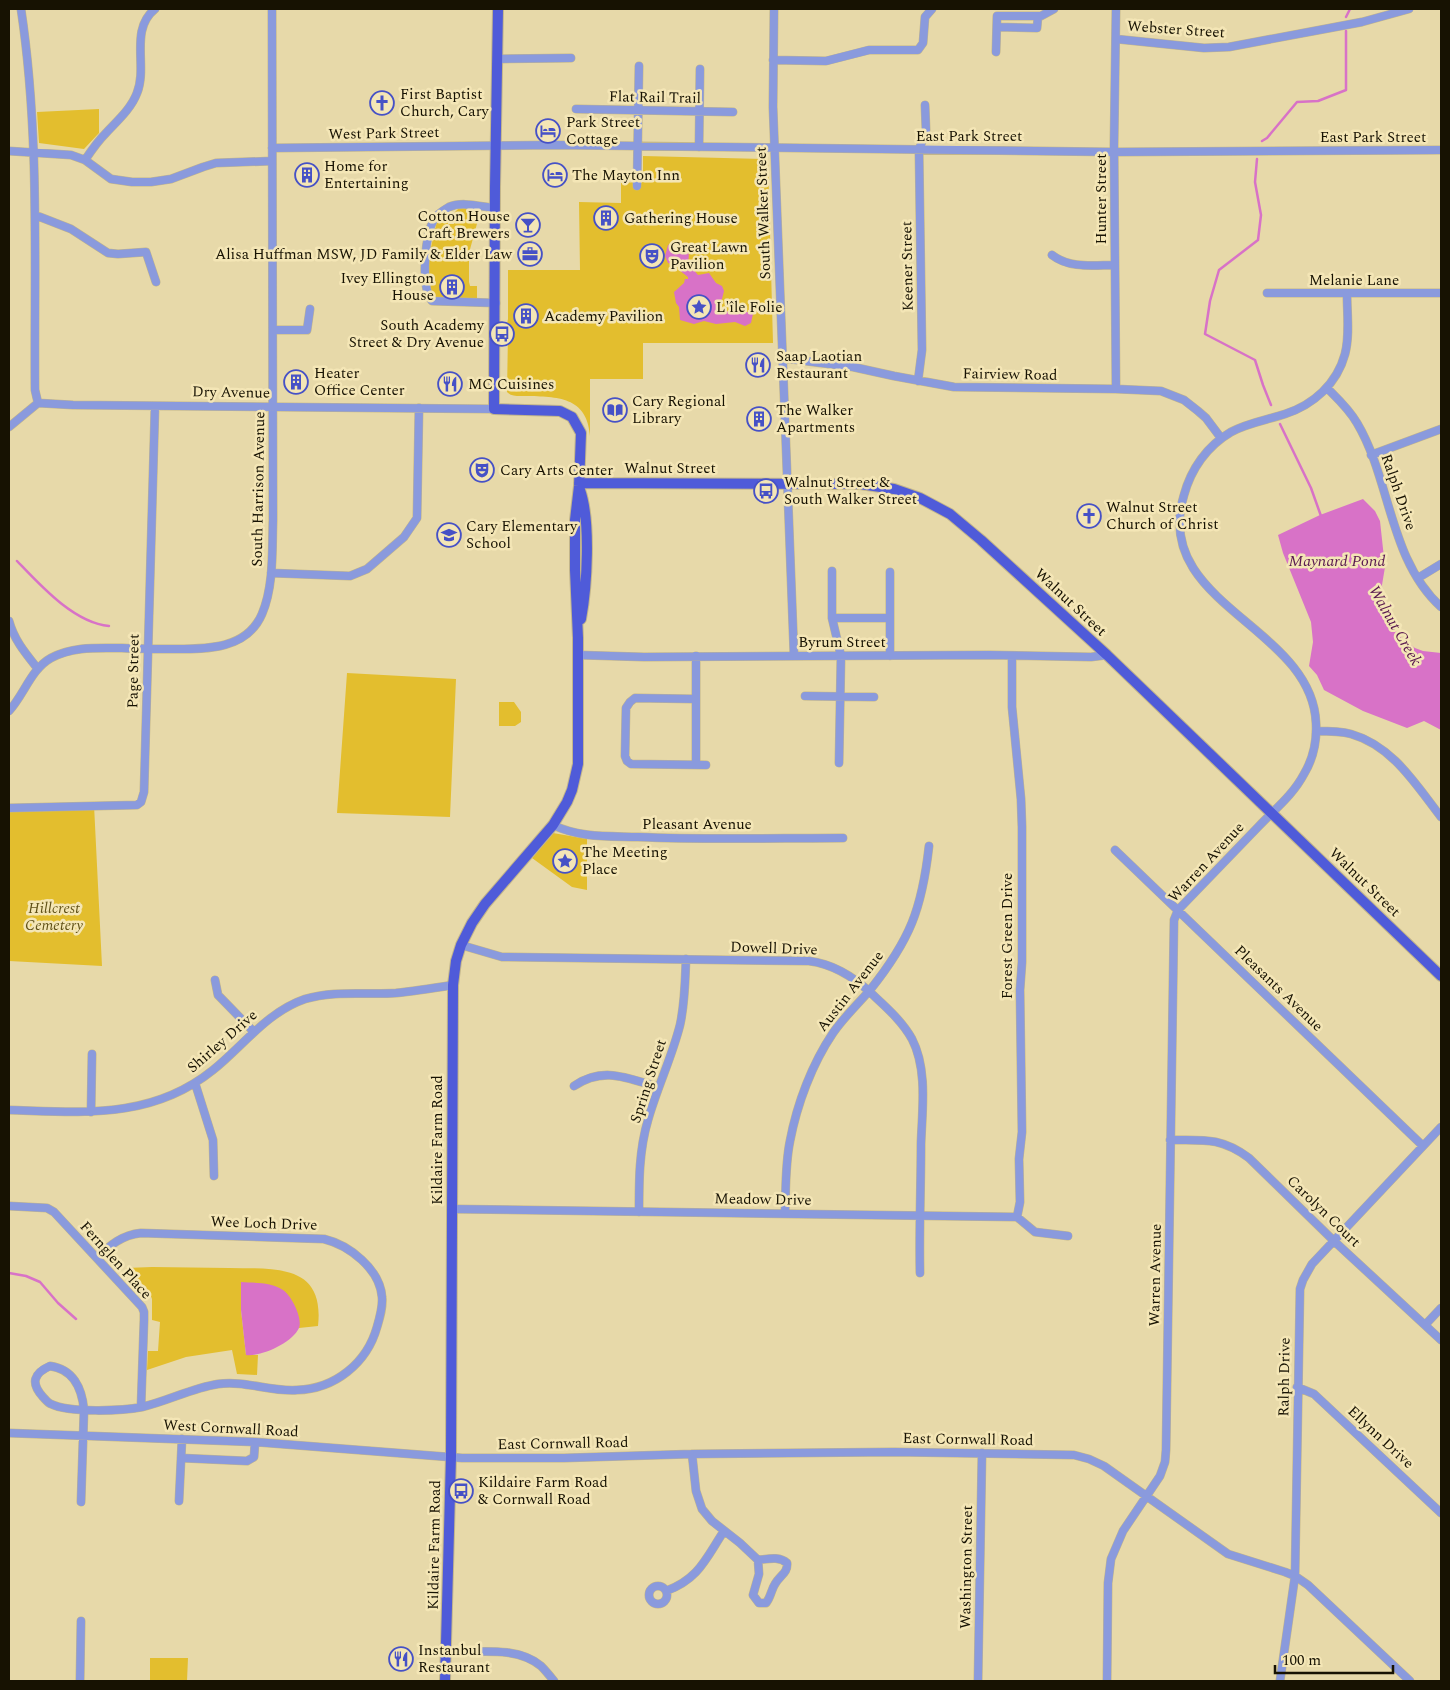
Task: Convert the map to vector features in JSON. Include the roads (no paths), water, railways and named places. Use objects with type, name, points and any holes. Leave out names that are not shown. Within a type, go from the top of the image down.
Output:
[{"type":"main road","points":[[494,409],[498,9]]},
{"type":"main road","name":"Dry Avenue","points":[[494,409],[553,410],[572,417]]},
{"type":"main road","name":"Kildaire Farm Road","points":[[445,1681],[451,1456],[453,985],[456,961],[461,945],[472,923],[552,825],[567,802],[574,785],[578,764],[578,638],[575,520],[579,484],[581,433],[572,417]]},
{"type":"main road","name":"Walnut Street","points":[[579,484],[860,484],[880,486],[932,503],[950,514],[982,540],[1107,655],[1441,976]]},
{"type":"street","points":[[9,428],[38,403],[35,390],[34,153],[31,85],[21,9]]},
{"type":"street","points":[[85,160],[95,145],[131,105],[138,92],[142,31],[148,15],[155,9]]},
{"type":"street","name":"South Harrison Avenue","points":[[9,711],[38,669],[52,658],[81,649],[209,648],[227,645],[241,638],[255,626],[262,613],[270,573],[273,520],[272,9]]},
{"type":"street","name":"South Walker Street","points":[[774,9],[774,148],[794,655]]},
{"type":"street","points":[[773,60],[826,61],[869,50],[918,50],[924,43],[926,17],[932,9]]},
{"type":"street","points":[[996,52],[997,16],[1038,16],[1054,9]]},
{"type":"street","name":"Hunter Street","points":[[1116,9],[1114,152],[1116,389]]},
{"type":"street","name":"Webster Street","points":[[1116,38],[1204,48],[1229,48],[1367,21],[1409,9]]},
{"type":"street","points":[[497,59],[571,58]]},
{"type":"street","points":[[637,186],[639,66]]},
{"type":"street","points":[[699,147],[700,69]]},
{"type":"street","name":"Keener Street","points":[[918,381],[922,350],[919,150],[926,130],[925,105]]},
{"type":"street","name":"Flat Rail Trail","points":[[576,109],[733,112]]},
{"type":"street","name":"West Park Street","points":[[272,148],[496,146]]},
{"type":"street","name":"East Park Street","points":[[496,146],[1114,152],[1441,150]]},
{"type":"street","points":[[9,151],[62,154],[85,160],[111,178],[132,182],[170,179],[216,164],[272,161]]},
{"type":"street","points":[[495,208],[464,204],[446,209],[433,222],[424,257],[427,296],[432,301],[496,303]]},
{"type":"street","points":[[35,215],[71,229],[108,253],[146,252],[156,282]]},
{"type":"street","points":[[1052,255],[1070,264],[1115,265]]},
{"type":"street","name":"Melanie Lane","points":[[1267,293],[1441,293]]},
{"type":"street","name":"Warren Avenue","points":[[1107,1681],[1108,1583],[1111,1559],[1123,1531],[1163,1470],[1166,1450],[1173,929],[1178,910],[1298,785],[1312,756],[1316,731],[1316,718],[1312,702],[1298,671],[1284,655],[1200,580],[1185,551],[1180,527],[1180,512],[1188,480],[1201,459],[1221,438],[1242,427],[1299,409],[1313,401],[1327,388],[1338,372],[1345,354],[1348,334],[1348,294]]},
{"type":"street","points":[[273,330],[307,330],[310,309]]},
{"type":"street","name":"Fairview Road","points":[[782,358],[853,367],[954,387],[1152,390],[1178,397],[1190,404],[1206,418],[1221,438]]},
{"type":"street","name":"Ralph Drive","points":[[1327,388],[1345,406],[1357,423],[1371,454],[1405,552],[1418,578],[1441,606]]},
{"type":"street","name":"Dry Avenue","points":[[38,403],[73,405],[494,409]]},
{"type":"street","name":"Page Street","points":[[9,808],[140,804],[144,792],[155,406]]},
{"type":"street","points":[[270,573],[350,576],[367,569],[404,536],[417,518],[419,408]]},
{"type":"street","points":[[1371,454],[1441,429]]},
{"type":"street","points":[[1418,578],[1441,564]]},
{"type":"street","points":[[832,571],[832,618],[840,656],[839,763]]},
{"type":"street","points":[[890,572],[890,656]]},
{"type":"street","points":[[832,618],[890,618]]},
{"type":"street","points":[[9,621],[21,647],[38,669]]},
{"type":"street","name":"Byrum Street","points":[[578,655],[1091,657],[1107,655]]},
{"type":"street","points":[[696,656],[696,764]]},
{"type":"street","name":"Forest Green Drive","points":[[1012,656],[1012,707],[1022,827],[1022,962],[1020,990],[1022,1132],[1019,1159],[1020,1202],[1017,1217]]},
{"type":"street","points":[[806,696],[874,697]]},
{"type":"street","points":[[696,699],[635,698],[630,702],[626,708],[625,756],[631,764],[706,765]]},
{"type":"street","points":[[1316,731],[1349,734],[1381,748],[1397,762],[1441,817]]},
{"type":"street","name":"Pleasant Avenue","points":[[552,825],[572,833],[593,836],[696,839],[843,838]]},
{"type":"street","name":"Austin Avenue","points":[[785,1213],[790,1142],[801,1100],[833,1032],[869,991],[894,957],[909,931],[921,898],[929,846]]},
{"type":"street","name":"Pleasants Avenue","points":[[1115,850],[1423,1146]]},
{"type":"street","name":"Dowell Drive","points":[[461,945],[502,957],[818,962],[846,974],[869,991],[903,1025],[912,1039],[919,1061],[922,1094],[920,1274]]},
{"type":"street","name":"Spring Street","points":[[638,1212],[642,1150],[647,1121],[680,1026],[685,993],[686,959]]},
{"type":"street","points":[[215,980],[218,995],[254,1032]]},
{"type":"street","name":"Shirley Drive","points":[[9,1110],[91,1112],[126,1110],[169,1096],[196,1083],[214,1070],[280,1010],[306,999],[334,994],[396,993],[453,985]]},
{"type":"street","points":[[91,1112],[92,1054]]},
{"type":"street","points":[[574,1086],[584,1079],[596,1075],[609,1074],[658,1087]]},
{"type":"street","points":[[196,1083],[213,1140],[214,1176]]},
{"type":"street","name":"Ralph Drive","points":[[1280,1681],[1295,1576],[1300,1289],[1312,1264],[1441,1127]]},
{"type":"street","name":"Carolyn Court","points":[[1170,1140],[1222,1142],[1239,1150],[1441,1340]]},
{"type":"street","name":"Fernglen Place","points":[[9,1206],[47,1208],[54,1212],[142,1307],[144,1312],[141,1407]]},
{"type":"street","name":"Meadow Drive","points":[[451,1209],[1017,1217]]},
{"type":"street","points":[[1017,1217],[1035,1232],[1068,1236]]},
{"type":"street","name":"Wee Loch Drive","points":[[84,1410],[82,1395],[77,1382],[65,1370],[50,1366],[37,1373],[35,1378],[36,1384],[42,1396],[50,1404],[84,1410],[141,1407],[219,1384],[238,1384],[296,1391],[314,1388],[335,1380],[354,1366],[369,1348],[382,1308],[381,1290],[375,1276],[362,1261],[345,1248],[324,1239],[141,1233],[127,1235],[114,1242],[97,1258]]},
{"type":"street","points":[[1425,1325],[1441,1308]]},
{"type":"street","name":"Ellynn Drive","points":[[1297,1387],[1314,1394],[1441,1513]]},
{"type":"street","points":[[80,1502],[84,1410]]},
{"type":"street","name":"West Cornwall Road","points":[[9,1433],[255,1442],[451,1456]]},
{"type":"street","points":[[179,1501],[182,1439]]},
{"type":"street","points":[[181,1458],[247,1461],[254,1457],[255,1442]]},
{"type":"street","name":"East Cornwall Road","points":[[451,1456],[564,1458],[692,1454],[894,1452],[1066,1454],[1081,1456],[1104,1466],[1228,1554],[1295,1576],[1308,1585],[1410,1681]]},
{"type":"street","points":[[692,1454],[696,1491],[700,1505],[708,1517],[758,1560],[782,1559],[788,1565],[786,1572],[775,1583],[766,1603],[759,1603],[753,1595],[758,1580],[758,1560]]},
{"type":"street","name":"Washington Street","points":[[978,1681],[982,1454]]},
{"type":"street","points":[[666,1591],[685,1583],[693,1576],[702,1566],[724,1531]]},
{"type":"street","points":[[80,1681],[81,1621]]},
{"type":"street","points":[[446,1652],[515,1654],[529,1659],[541,1667],[554,1681]]},
{"type":"water","points":[[680,242],[688,248],[688,263],[698,275],[709,273],[716,283],[722,286],[724,291],[720,307],[734,313],[749,312],[753,314],[751,323],[745,326],[735,322],[716,324],[704,321],[694,324],[680,320],[679,307],[676,303],[674,292],[688,277],[679,270],[679,267],[668,263],[665,256],[668,245]]},
{"type":"water","name":"Maynard Pond","points":[[1363,499],[1375,511],[1380,521],[1385,567],[1382,585],[1383,598],[1391,623],[1400,637],[1415,648],[1441,653],[1441,730],[1424,721],[1407,728],[1363,711],[1324,690],[1317,675],[1309,666],[1313,642],[1311,622],[1283,553],[1278,535],[1320,515]]},
{"type":"water","points":[[241,1282],[268,1284],[279,1287],[286,1293],[296,1307],[300,1324],[290,1339],[276,1348],[260,1354],[246,1355],[241,1310]]},
{"type":"waterway","name":"Walnut Creek","points":[[1346,17],[1350,9]]},
{"type":"waterway","name":"Walnut Creek","points":[[1262,141],[1267,138],[1297,102],[1318,101],[1346,90],[1346,31]]},
{"type":"waterway","name":"Walnut Creek","points":[[1257,159],[1255,182],[1261,215],[1258,240],[1219,270],[1210,301],[1205,334],[1255,360],[1271,405]]},
{"type":"waterway","name":"Walnut Creek","points":[[1280,424],[1311,488],[1321,516]]},
{"type":"waterway","points":[[17,561],[47,591],[71,610],[83,618],[109,626]]},
{"type":"waterway","points":[[9,1273],[26,1276],[40,1282],[58,1303],[76,1319]]},
{"type":"place","name":"First Baptist Church, Cary","points":[[382,103]]},
{"type":"place","name":"Park Street Cottage","points":[[548,131]]},
{"type":"place","name":"Home for Entertaining","points":[[307,175]]},
{"type":"place","name":"The Mayton Inn","points":[[555,175]]},
{"type":"place","name":"Gathering House","points":[[606,218]]},
{"type":"place","name":"Cotton House Craft Brewers","points":[[528,225]]},
{"type":"place","name":"Alisa Huffman MSW, JD Family & Elder Law","points":[[530,254]]},
{"type":"place","name":"Great Lawn Pavilion","points":[[652,256]]},
{"type":"place","name":"Ivey Ellington House","points":[[452,287]]},
{"type":"place","name":"L'île Folie","points":[[699,307]]},
{"type":"place","name":"Academy Pavilion","points":[[526,316]]},
{"type":"place","name":"South Academy Street & Dry Avenue","points":[[502,334]]},
{"type":"place","name":"Saap Laotian Restaurant","points":[[758,365]]},
{"type":"place","name":"Heater Office Center","points":[[296,382]]},
{"type":"place","name":"MC Cuisines","points":[[450,384]]},
{"type":"place","name":"Cary Regional Library","points":[[615,410]]},
{"type":"place","name":"The Walker Apartments","points":[[759,419]]},
{"type":"place","name":"Cary Arts Center","points":[[482,470]]},
{"type":"place","name":"Walnut Street & South Walker Street","points":[[766,491]]},
{"type":"place","name":"Walnut Street Church of Christ","points":[[1089,516]]},
{"type":"place","name":"Cary Elementary School","points":[[449,535]]},
{"type":"place","name":"The Meeting Place","points":[[565,861]]},
{"type":"place","name":"Kildaire Farm Road & Cornwall Road","points":[[461,1491]]},
{"type":"place","name":"Instanbul Restaurant","points":[[401,1659]]},
{"type":"park label","name":"Hillcrest Cemetery","points":[[54,916]]}]
